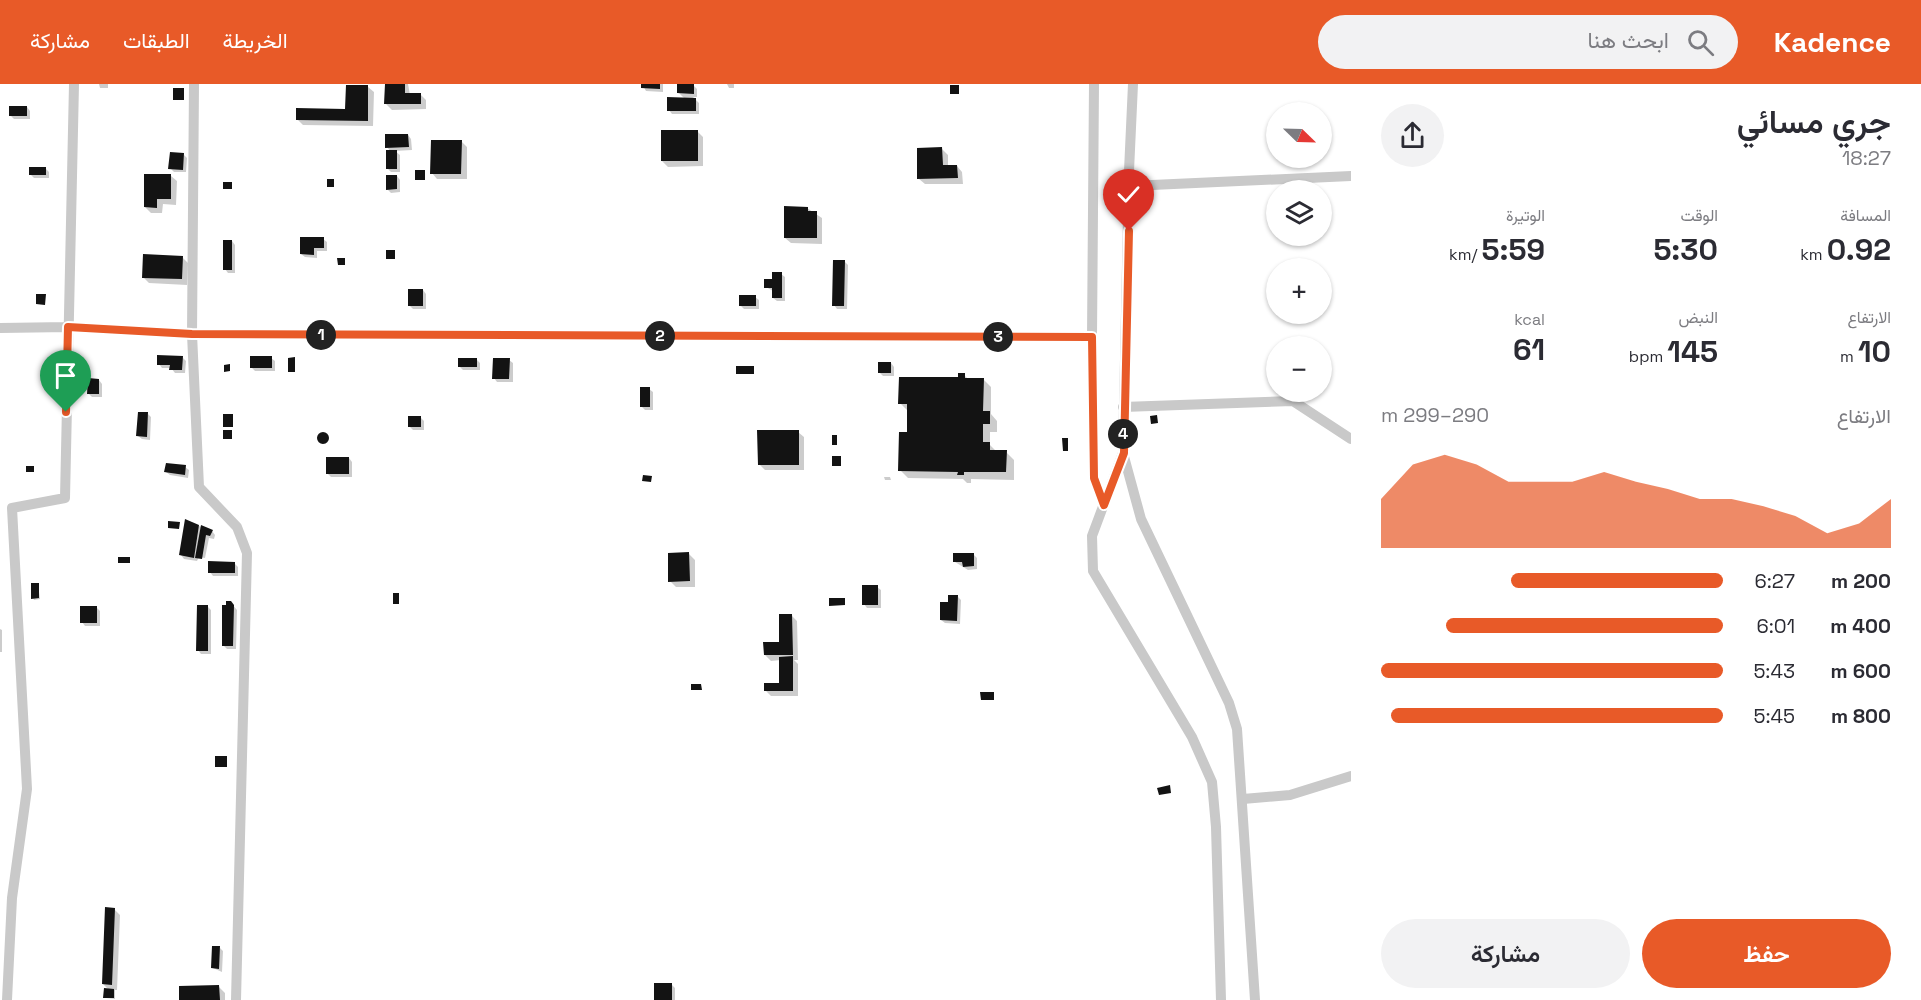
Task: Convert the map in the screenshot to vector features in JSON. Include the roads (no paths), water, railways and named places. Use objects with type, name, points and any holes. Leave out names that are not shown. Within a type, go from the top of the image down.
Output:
[{"type":"street","points":[[0,509],[64,498],[74,84]]},
{"type":"street","points":[[194,84],[192,334],[199,488],[237,527],[247,553],[236,1000]]},
{"type":"street","points":[[1094,84],[1092,337],[1094,478],[1104,505]]},
{"type":"street","points":[[1133,84],[1123,407],[1124,453],[1141,519],[1229,703],[1237,729],[1255,1000]]},
{"type":"street","points":[[1130,186],[1351,176]]},
{"type":"street","points":[[0,328],[68,327],[192,334],[1092,337]]},
{"type":"street","points":[[1123,407],[1293,401],[1351,439]]},
{"type":"street","points":[[1124,453],[1092,537],[1093,571],[1192,737],[1212,782],[1216,827],[1221,1000]]},
{"type":"street","points":[[7,1000],[12,898],[27,789],[12,508]]},
{"type":"street","points":[[1243,799],[1290,795],[1351,776]]},
{"type":"street","points":[[0,900],[12,898]]}]
